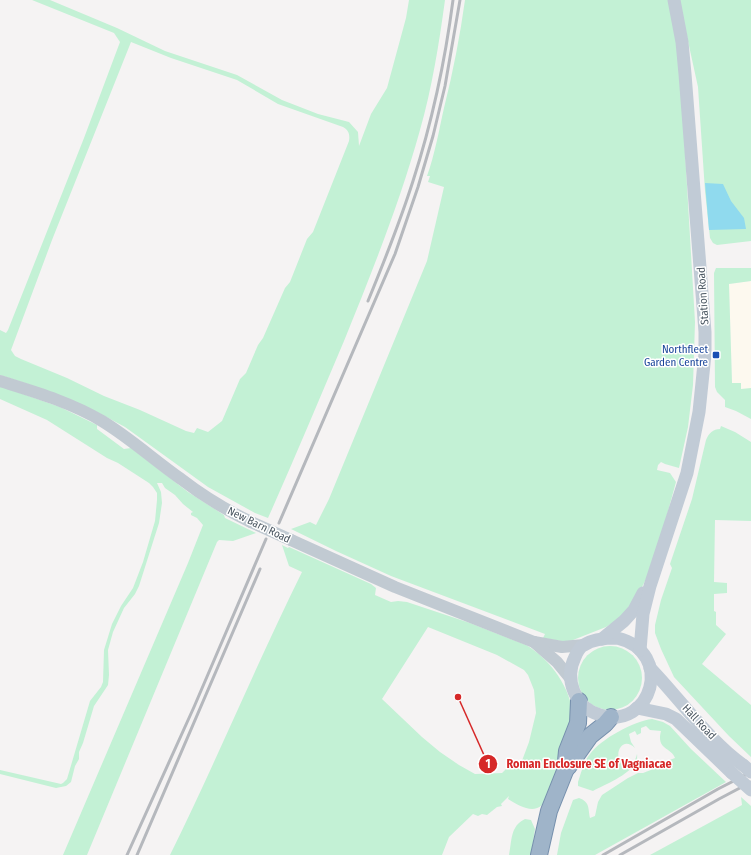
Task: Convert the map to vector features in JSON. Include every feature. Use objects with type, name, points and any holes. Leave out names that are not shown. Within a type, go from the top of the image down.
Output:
[{"type":"highway","points":[[565,771],[567,751],[578,721],[579,701]]},
{"type":"highway","points":[[539,855],[549,811],[565,771],[590,736],[611,717]]},
{"type":"main road","name":"Station Road","points":[[640,650],[643,619],[650,586],[687,474],[699,412],[704,354],[705,332],[688,97],[682,42],[674,0]]},
{"type":"main road","name":"Station Road","points":[[602,639],[629,616],[638,604],[642,594],[650,586]]},
{"type":"main road","points":[[617,638],[640,650],[648,660],[651,680],[649,691],[645,699],[637,708],[625,715],[611,717],[590,711],[579,701],[572,687],[570,678],[572,664],[577,652],[584,645],[602,639],[617,638]]},
{"type":"main road","name":"Hall Road","points":[[650,668],[742,770],[751,790]]},
{"type":"main road","name":"Hall Road","points":[[637,708],[666,714],[676,719],[742,770]]},
{"type":"street","name":"New Barn Road","points":[[0,380],[58,400],[97,418],[129,439],[180,479],[204,495],[251,522],[395,587],[534,642],[566,647],[584,645]]},
{"type":"street","name":"New Barn Road","points":[[534,642],[557,662],[570,678]]},
{"type":"shaded area","points":[[751,281],[751,389],[741,389],[732,383],[729,284]]},
{"type":"green space","points":[[32,0],[50,0],[117,28],[165,51],[237,75],[282,100],[318,114],[349,122],[358,132],[359,146],[371,114],[387,88],[406,18],[409,0],[445,0],[432,82],[420,130],[395,210],[344,341],[268,518],[255,513],[208,487],[125,427],[97,412],[28,384],[0,375],[0,330],[6,333],[8,330],[84,138],[120,42],[114,33]],"holes":[[[131,42],[171,58],[237,80],[278,104],[343,127],[349,133],[349,141],[313,232],[307,239],[290,282],[285,288],[246,373],[240,379],[222,421],[208,432],[197,428],[194,433],[186,431],[21,359],[15,356],[11,350],[52,240]]]},
{"type":"green space","points":[[465,0],[672,0],[680,66],[695,322],[693,385],[688,427],[679,468],[661,462],[658,465],[657,470],[670,473],[676,482],[662,533],[647,577],[642,587],[622,617],[606,627],[567,642],[543,638],[545,634],[391,576],[291,529],[310,522],[316,525],[329,499],[427,261],[444,187],[428,182],[430,176],[427,176],[435,151],[459,40]]},
{"type":"green space","points":[[679,0],[751,0],[751,241],[717,245],[713,243],[710,238],[705,191],[698,87]]},
{"type":"green space","points":[[716,268],[751,268],[751,281],[729,284],[732,383],[741,383],[741,389],[751,388],[751,419],[725,407],[725,400],[717,392],[715,387],[714,273]]},
{"type":"green space","points":[[0,386],[60,407],[97,425],[97,429],[124,449],[131,448],[188,492],[224,515],[225,518],[256,533],[233,541],[219,540],[217,542],[87,855],[63,855],[203,525],[197,518],[191,515],[193,512],[165,488],[162,483],[157,483],[161,492],[162,503],[159,523],[139,586],[135,594],[124,608],[113,632],[108,650],[108,685],[94,706],[71,782],[66,786],[56,788],[0,774],[0,770],[61,784],[67,779],[90,701],[103,682],[104,650],[112,624],[121,606],[133,588],[143,562],[155,521],[157,493],[149,483],[47,420],[0,399]]},
{"type":"green space","points":[[721,426],[735,432],[751,442],[751,521],[715,520],[714,582],[727,583],[727,593],[714,594],[714,611],[716,612],[716,625],[726,634],[702,664],[751,705],[751,757],[729,736],[674,677],[655,633],[655,625],[661,600],[672,568],[670,564],[692,499],[706,440],[708,435],[715,430],[720,429]]},
{"type":"green space","points":[[282,545],[371,584],[376,588],[375,595],[391,602],[407,602],[470,623],[526,645],[544,659],[553,669],[566,690],[570,702],[572,725],[547,798],[543,804],[534,809],[529,809],[508,799],[509,796],[501,804],[502,806],[497,807],[487,815],[482,814],[478,816],[473,814],[449,837],[442,855],[170,855],[204,785],[268,642],[302,572],[289,566]],"holes":[[[428,627],[497,655],[524,670],[528,675],[534,690],[536,713],[529,742],[520,766],[507,768],[502,773],[475,774],[459,765],[422,737],[382,699]]]},
{"type":"green space","points":[[610,646],[628,652],[636,660],[642,678],[636,696],[628,704],[610,710],[592,704],[584,696],[578,678],[584,660],[592,652]]},
{"type":"green space","points":[[652,719],[670,726],[691,749],[726,782],[595,855],[557,855],[561,833],[573,800],[579,798],[585,801],[588,806],[590,818],[595,816],[598,802],[602,795],[628,778],[638,773],[643,773],[656,768],[661,763],[675,758],[673,754],[662,745],[660,737],[661,731],[650,730],[646,726],[641,728],[641,733],[637,735],[635,731],[629,734],[631,742],[635,748],[629,744],[625,744],[619,751],[618,755],[623,763],[632,762],[637,754],[637,760],[628,771],[613,781],[593,791],[578,786],[584,764],[595,748],[627,727]]},
{"type":"green space","points":[[741,797],[751,806],[751,855],[650,855],[742,805]]},
{"type":"green space","points":[[525,819],[531,820],[535,829],[531,855],[509,855],[512,834],[520,822]]},
{"type":"water","points":[[705,183],[723,184],[731,201],[744,218],[746,229],[709,230]]},
{"type":"railway","points":[[368,301],[403,212],[426,137],[442,69],[453,0]]},
{"type":"railway","points":[[279,523],[395,254],[418,187],[433,136],[445,86],[460,0]]},
{"type":"railway","points":[[127,855],[194,707],[266,539]]},
{"type":"railway","points":[[137,855],[260,569]]},
{"type":"railway","points":[[603,855],[718,789],[751,772]]},
{"type":"railway","points":[[620,855],[751,782]]},
{"type":"place","name":"Northfleet Garden Centre","points":[[716,355]]},
{"type":"place","name":"Roman Enclosure SE of Vagniacae","points":[[458,697]]}]
